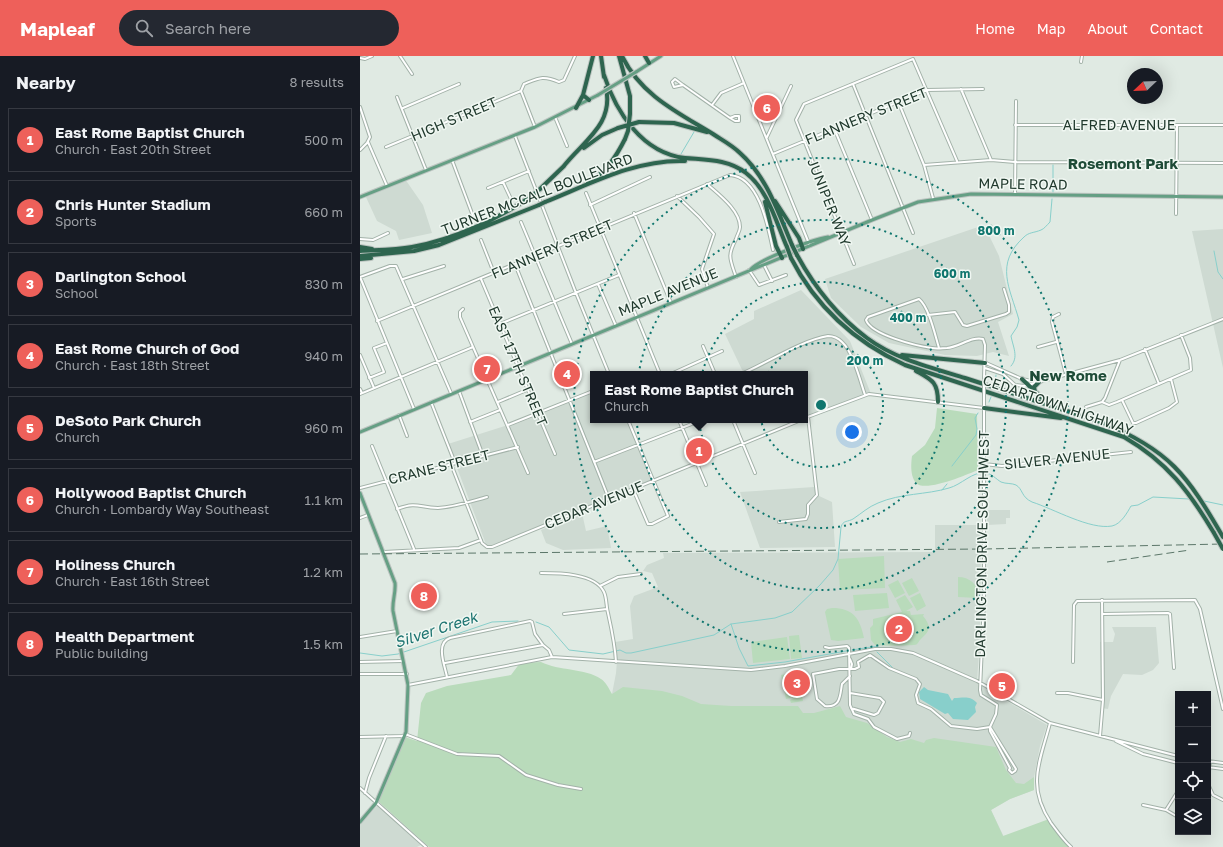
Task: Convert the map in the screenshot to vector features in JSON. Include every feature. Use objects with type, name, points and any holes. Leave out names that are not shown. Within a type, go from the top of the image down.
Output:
[{"type":"highway","points":[[576,108],[583,95],[592,56]]},
{"type":"highway","points":[[563,167],[597,131],[603,121],[608,100],[601,56]]},
{"type":"highway","points":[[568,193],[593,180],[607,168],[625,139],[628,131],[630,114],[630,96],[620,56]]},
{"type":"highway","name":"CEDARTOWN HIGHWAY","points":[[620,56],[637,80],[652,96],[740,152],[755,168],[769,190],[792,250],[791,258],[803,280],[829,312],[863,342],[905,365],[1124,437],[1141,447],[1164,465],[1185,487],[1202,512],[1223,549]]},
{"type":"highway","points":[[645,56],[649,63]]},
{"type":"highway","points":[[604,75],[614,102],[623,116],[635,131],[650,144],[674,156],[724,163]]},
{"type":"highway","points":[[583,95],[588,100]]},
{"type":"highway","name":"TURNER MCCALL BOULEVARD","points":[[360,251],[411,247],[436,242],[510,210],[540,189],[589,144],[618,128],[639,122],[674,123],[711,133]]},
{"type":"highway","name":"TURNER MCCALL BOULEVARD","points":[[360,256],[414,251],[450,241],[545,202],[648,163],[682,160],[724,163]]},
{"type":"highway","name":"CEDARTOWN HIGHWAY","points":[[724,163],[739,168],[761,188],[792,250],[816,288],[834,309],[867,338],[894,353],[918,363],[1060,409],[1129,434],[1149,445],[1166,457],[1194,488],[1222,535]]},
{"type":"highway","points":[[761,188],[781,256]]},
{"type":"highway","points":[[769,190],[800,238],[802,247]]},
{"type":"highway","points":[[360,247],[380,250]]},
{"type":"highway","points":[[360,260],[390,254]]},
{"type":"highway","points":[[894,353],[985,366]]},
{"type":"highway","points":[[905,365],[932,381],[938,388],[938,402]]},
{"type":"highway","points":[[1022,379],[1035,392],[1060,409]]},
{"type":"highway","points":[[1035,392],[1034,387],[1039,382]]},
{"type":"highway","points":[[984,408],[1069,419]]},
{"type":"main road","points":[[360,197],[535,127],[576,108],[661,56]]},
{"type":"main road","name":"MAPLE ROAD","points":[[792,250],[830,237],[902,207],[934,198],[970,194],[1223,197]]},
{"type":"main road","name":"MAPLE AVENUE","points":[[360,432],[430,401],[736,277],[792,250]]},
{"type":"main road","points":[[360,493],[395,583],[396,594],[393,598],[393,608],[408,685],[405,735],[376,803],[360,822]]},
{"type":"street","points":[[360,58],[365,59],[372,56]]},
{"type":"street","points":[[400,56],[412,74]]},
{"type":"street","name":"HIGH STREET","points":[[386,147],[521,91],[524,84],[539,78],[548,77],[559,82],[566,77],[575,56]]},
{"type":"street","points":[[733,56],[809,244]]},
{"type":"street","points":[[1081,62],[1082,56]]},
{"type":"street","name":"JUNIPER WAY","points":[[854,264],[796,120],[804,104],[914,59],[927,90]]},
{"type":"street","points":[[683,85],[674,87],[672,82],[675,80],[683,85],[712,105],[730,118]]},
{"type":"street","points":[[712,105],[721,93],[744,83]]},
{"type":"street","points":[[403,108],[459,84]]},
{"type":"street","points":[[853,84],[864,115],[913,233]]},
{"type":"street","points":[[767,138],[791,86]]},
{"type":"street","points":[[961,89],[991,160]]},
{"type":"street","name":"FLANNERY STREET","points":[[773,154],[927,90],[984,89]]},
{"type":"street","points":[[927,90],[957,161]]},
{"type":"street","points":[[521,91],[535,127]]},
{"type":"street","points":[[397,97],[403,108],[427,170]]},
{"type":"street","points":[[1015,195],[1016,101]]},
{"type":"street","points":[[898,102],[924,165],[934,198]]},
{"type":"street","points":[[360,106],[370,133],[368,142],[360,150]]},
{"type":"street","points":[[555,117],[567,146]]},
{"type":"street","name":"ALFRED AVENUE","points":[[1015,125],[1223,125]]},
{"type":"street","points":[[1176,214],[1177,126]]},
{"type":"street","points":[[834,128],[872,220]]},
{"type":"street","points":[[515,134],[528,171],[608,371]]},
{"type":"street","points":[[368,142],[387,186]]},
{"type":"street","points":[[452,160],[473,216]]},
{"type":"street","points":[[924,165],[957,161],[991,160],[1015,162],[1176,164],[1223,163]]},
{"type":"street","points":[[488,188],[528,171]]},
{"type":"street","name":"FLANNERY STREET","points":[[378,321],[600,230],[634,213],[727,175],[735,175],[744,179],[754,191],[760,204],[773,250]]},
{"type":"street","points":[[590,205],[650,177]]},
{"type":"street","points":[[503,182],[511,199]]},
{"type":"street","points":[[707,184],[734,212],[738,219],[740,227],[739,233],[729,253],[730,263],[736,277]]},
{"type":"street","points":[[586,194],[659,371]]},
{"type":"street","points":[[677,196],[714,234],[702,269],[708,288]]},
{"type":"street","points":[[634,213],[671,303]]},
{"type":"street","points":[[521,222],[572,344]]},
{"type":"street","points":[[360,239],[373,240],[388,233]]},
{"type":"street","points":[[482,240],[494,273]]},
{"type":"street","points":[[515,264],[608,499]]},
{"type":"street","points":[[764,264],[772,281]]},
{"type":"street","points":[[414,408],[360,277],[390,266],[396,266],[403,279],[451,393]]},
{"type":"street","points":[[403,279],[444,266]]},
{"type":"street","points":[[750,270],[759,285],[786,275]]},
{"type":"street","points":[[500,324],[619,276]]},
{"type":"street","name":"EAST 17TH STREET","points":[[481,279],[529,389],[555,454]]},
{"type":"street","points":[[598,284],[616,326]]},
{"type":"street","points":[[928,315],[955,312],[963,325],[967,326],[1006,314],[1009,312],[1010,308],[1004,289]]},
{"type":"street","points":[[919,299],[923,303],[928,315],[939,348],[934,349],[880,333],[867,324],[866,320],[868,317],[919,299]]},
{"type":"street","points":[[463,309],[459,314],[528,473]]},
{"type":"street","points":[[1059,314],[1053,316],[1052,319],[1056,342],[1066,374]]},
{"type":"street","points":[[985,366],[1003,374],[1018,386],[1028,385],[1120,360],[1223,319]]},
{"type":"street","points":[[1086,407],[1102,402],[1109,405],[1188,372],[1192,366],[1181,335]]},
{"type":"street","points":[[747,371],[802,345],[833,336],[841,340],[846,347],[865,395]]},
{"type":"street","name":"DARLINGTON DRIVE SOUTHWEST","points":[[939,348],[950,348],[980,339],[983,340],[985,345],[984,600],[980,683],[981,695],[997,705],[996,714],[990,727]]},
{"type":"street","points":[[1038,347],[1056,342]]},
{"type":"street","points":[[369,378],[384,372],[374,348],[386,343]]},
{"type":"street","points":[[360,389],[361,393],[473,346]]},
{"type":"street","points":[[703,346],[714,371]]},
{"type":"street","points":[[1145,350],[1159,384]]},
{"type":"street","points":[[678,371],[722,351]]},
{"type":"street","points":[[360,355],[374,388]]},
{"type":"street","points":[[1102,402],[1109,390],[1120,360]]},
{"type":"street","points":[[985,366],[1022,379],[1039,382]]},
{"type":"street","points":[[1122,400],[1132,423],[1136,423],[1176,404],[1177,398],[1171,379]]},
{"type":"street","points":[[498,402],[529,389]]},
{"type":"street","points":[[458,390],[484,456]]},
{"type":"street","points":[[508,425],[590,392]]},
{"type":"street","points":[[808,417],[865,395],[887,395],[984,408]]},
{"type":"street","points":[[430,401],[455,463]]},
{"type":"street","points":[[470,422],[501,410]]},
{"type":"street","points":[[399,415],[408,436]]},
{"type":"street","points":[[629,423],[668,516],[652,524],[648,524],[633,489]]},
{"type":"street","points":[[680,423],[706,485]]},
{"type":"street","points":[[594,462],[694,423]]},
{"type":"street","points":[[734,423],[755,473]]},
{"type":"street","name":"CEDAR AVENUE","points":[[481,540],[484,546],[492,547],[794,423]]},
{"type":"street","points":[[779,522],[806,519],[808,514],[808,505],[817,495],[807,423]]},
{"type":"street","points":[[372,446],[414,549]]},
{"type":"street","name":"CRANE STREET","points":[[360,488],[386,480],[518,447]]},
{"type":"street","name":"SILVER AVENUE","points":[[984,466],[1002,466],[1131,452]]},
{"type":"street","points":[[384,552],[414,549],[459,548],[481,540],[451,464]]},
{"type":"street","points":[[397,509],[413,504],[438,508],[487,497]]},
{"type":"street","points":[[360,518],[369,514]]},
{"type":"street","points":[[541,573],[572,574],[600,586],[606,597],[607,609],[616,645],[616,662]]},
{"type":"street","points":[[600,586],[618,577],[641,574]]},
{"type":"street","points":[[1073,662],[1074,606],[1077,601],[1192,599],[1197,601],[1223,709]]},
{"type":"street","points":[[1100,736],[1103,700],[1102,600]]},
{"type":"street","points":[[564,614],[607,609]]},
{"type":"street","points":[[1102,614],[1170,614],[1174,668]]},
{"type":"street","points":[[447,677],[442,646],[447,639],[530,621],[532,622],[535,634],[543,645],[549,650],[552,657]]},
{"type":"street","points":[[360,637],[398,631]]},
{"type":"street","points":[[444,663],[543,645]]},
{"type":"street","points":[[825,647],[847,646],[852,664],[850,669],[850,708],[854,714],[868,719],[874,727],[897,739],[909,736],[910,733]]},
{"type":"street","points":[[408,685],[552,657],[751,670],[785,666],[875,649],[890,649],[922,657],[980,683],[1050,723],[1175,755]]},
{"type":"street","points":[[850,676],[842,684],[840,699],[836,704],[825,706],[817,699],[813,674],[859,667],[858,662],[870,655],[896,670],[916,679],[920,684],[916,696],[918,703],[931,709],[945,722],[959,727],[981,729],[990,727]]},
{"type":"street","points":[[360,662],[404,660]]},
{"type":"street","points":[[360,674],[407,674]]},
{"type":"street","points":[[849,693],[883,700],[882,707],[877,715],[868,714],[850,708]]},
{"type":"street","points":[[1056,693],[1068,693],[1103,700]]},
{"type":"street","points":[[1050,723],[1040,762],[1037,784],[1038,794],[1049,819],[1071,847]]},
{"type":"street","points":[[990,727],[1016,769],[1012,773],[990,731],[990,727]]},
{"type":"street","points":[[360,737],[405,735],[457,754],[499,756],[526,775],[558,786],[581,789]]},
{"type":"street","points":[[365,793],[369,778],[386,736]]},
{"type":"street","points":[[1116,740],[1121,745],[1144,754],[1175,761]]},
{"type":"street","points":[[1211,761],[1223,763]]},
{"type":"street","points":[[1211,767],[1223,769]]},
{"type":"street","points":[[360,788],[424,847]]},
{"type":"street","points":[[1211,790],[1213,795],[1223,800]]},
{"type":"street","points":[[1166,810],[1175,796]]},
{"type":"street","points":[[1143,805],[1166,810],[1175,815]]},
{"type":"shaded area","points":[[405,179],[423,205],[432,233],[399,240],[396,231],[377,221],[365,195]]},
{"type":"shaded area","points":[[984,225],[999,256],[1013,314],[998,322],[1009,356],[993,352],[977,356],[945,355],[889,343],[861,327],[831,298],[825,279]]},
{"type":"shaded area","points":[[1223,229],[1223,368],[1192,231]]},
{"type":"shaded area","points":[[801,290],[850,341],[871,394],[808,418],[808,371],[743,371],[725,334],[754,319],[754,311]]},
{"type":"shaded area","points":[[590,392],[590,423],[629,423],[654,481],[487,547],[448,444],[508,425]]},
{"type":"shaded area","points":[[814,487],[817,495],[832,502],[835,547],[760,548],[740,492]]},
{"type":"shaded area","points":[[987,510],[1010,510],[1010,518],[1006,518],[1006,524],[987,525]]},
{"type":"shaded area","points":[[582,513],[586,531],[607,526],[611,548],[563,550],[546,543],[541,530]]},
{"type":"shaded area","points":[[935,525],[981,525],[980,640],[977,681],[990,691],[1047,725],[1040,746],[1034,777],[1034,790],[1010,799],[991,810],[1004,837],[978,847],[583,847],[616,673],[617,661],[615,642],[633,639],[630,606],[634,596],[658,587],[652,573],[643,571],[647,565],[664,558],[663,553],[935,552]]},
{"type":"shaded area","points":[[1112,627],[1156,627],[1159,663],[1153,670],[1142,675],[1123,674],[1111,696],[1108,709],[1101,708],[1100,642],[1113,642],[1115,634]]},
{"type":"shaded area","points":[[378,805],[421,845],[417,847],[360,847],[360,825]]},
{"type":"green space","points":[[937,408],[977,414],[978,470],[947,482],[928,486],[921,485],[916,483],[913,477],[911,466],[912,456],[925,445],[935,428]]},
{"type":"green space","points":[[884,556],[885,588],[840,590],[838,559]]},
{"type":"green space","points":[[958,577],[966,578],[973,583],[977,589],[978,598],[958,597]]},
{"type":"green space","points":[[912,578],[919,591],[909,596],[902,583]]},
{"type":"green space","points":[[898,580],[905,593],[895,598],[888,585]]},
{"type":"green space","points":[[887,593],[889,608],[855,611],[853,595]]},
{"type":"green space","points":[[920,593],[926,606],[917,611],[910,598]]},
{"type":"green space","points":[[905,595],[913,607],[906,611],[910,611],[911,615],[924,614],[923,616],[929,626],[928,631],[915,645],[875,645],[871,640],[870,628],[873,625],[873,619],[902,612],[896,600]]},
{"type":"green space","points":[[839,608],[850,612],[858,620],[864,638],[838,641],[831,640],[825,612],[827,609]]},
{"type":"green space","points":[[799,635],[802,658],[791,659],[789,636]]},
{"type":"green space","points":[[787,637],[790,659],[753,663],[751,642]]},
{"type":"green space","points":[[541,662],[556,667],[595,675],[604,682],[612,694],[623,687],[662,691],[682,696],[701,704],[731,706],[798,706],[803,713],[814,713],[840,706],[846,717],[867,723],[887,737],[900,742],[911,739],[924,743],[926,740],[934,738],[996,747],[1006,770],[1016,783],[1024,784],[1034,777],[1034,790],[1010,799],[991,810],[1003,836],[1049,819],[1071,847],[429,847],[378,801],[405,737],[417,741],[421,703],[426,693],[447,686],[511,675],[520,663]]},
{"type":"green space","points":[[799,671],[804,695],[802,696],[803,701],[791,703],[790,700],[796,697],[786,699],[781,675]]},
{"type":"water","points":[[924,687],[928,690],[948,694],[952,701],[954,698],[972,699],[977,703],[975,707],[976,712],[968,720],[953,719],[948,713],[945,714],[920,699],[919,692]]},
{"type":"waterway","points":[[681,154],[694,132]]},
{"type":"waterway","points":[[1053,165],[1053,192]]},
{"type":"waterway","points":[[1011,366],[1015,359],[1011,336],[1017,327],[1019,320],[1007,277],[1009,257],[1015,247],[1026,235],[1044,228],[1050,222],[1052,199]]},
{"type":"waterway","points":[[1214,251],[1218,272],[1223,279]]},
{"type":"waterway","points":[[995,384],[996,375]]},
{"type":"waterway","points":[[989,402],[991,397]]},
{"type":"waterway","points":[[952,466],[976,435],[977,429],[975,418],[978,413]]},
{"type":"waterway","name":"Silver Creek","points":[[536,622],[549,627],[569,650],[603,654],[620,650],[626,653],[631,653],[714,635],[731,624],[775,618],[792,612],[833,570],[838,559],[841,527],[844,522],[853,519],[868,508],[887,500],[896,497],[949,488],[980,473],[989,474],[1001,482],[1016,485],[1026,498],[1032,502],[1093,525],[1115,525],[1123,518],[1131,506],[1138,505],[1153,497],[1189,499]]},
{"type":"waterway","name":"Silver Creek","points":[[942,490],[947,484]]},
{"type":"waterway","name":"Silver Creek","points":[[1204,501],[1223,505]]},
{"type":"waterway","name":"Silver Creek","points":[[360,653],[382,656],[398,654],[492,622],[518,621]]},
{"type":"waterway","points":[[731,624],[739,648],[748,666],[785,662],[846,651]]},
{"type":"waterway","points":[[852,650],[878,646]]},
{"type":"waterway","points":[[877,652],[894,669]]},
{"type":"railway","points":[[360,554],[984,549],[1223,544]]},
{"type":"railway","points":[[1107,562],[1190,550]]},
{"type":"place","name":"Hollywood Baptist Church","points":[[767,108]]},
{"type":"place","name":"Holiness Church","points":[[487,369]]},
{"type":"place","name":"East Rome Church of God","points":[[567,374]]},
{"type":"place","name":"East Rome Baptist Church","points":[[699,451]]},
{"type":"place","name":"Health Department","points":[[424,596]]},
{"type":"place","name":"Chris Hunter Stadium","points":[[899,629]]},
{"type":"place","name":"Darlington School","points":[[797,683]]},
{"type":"place","name":"DeSoto Park Church","points":[[1002,686]]},
{"type":"district","name":"Rosemont Park","points":[[1123,164]]},
{"type":"district","name":"New Rome","points":[[1068,376]]}]
